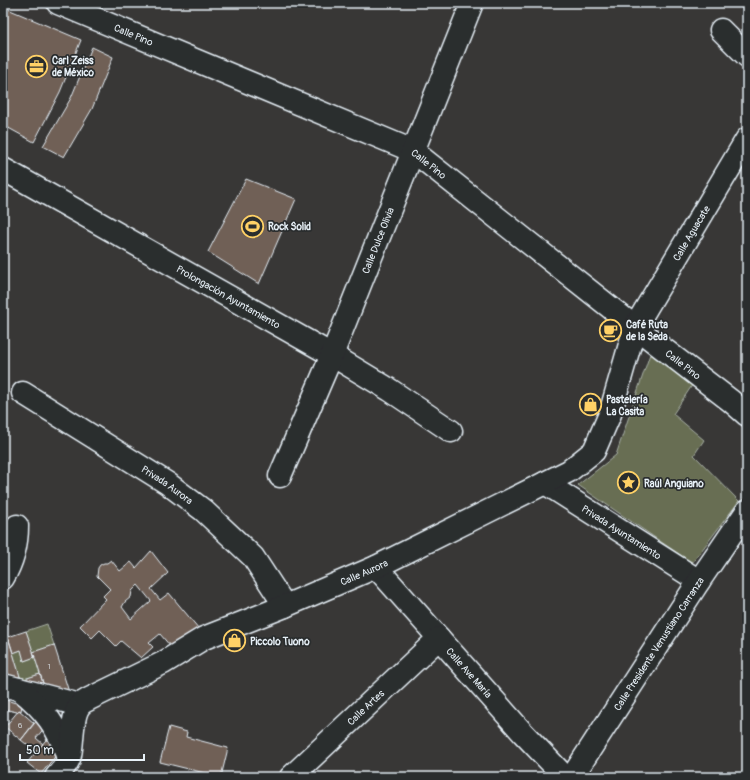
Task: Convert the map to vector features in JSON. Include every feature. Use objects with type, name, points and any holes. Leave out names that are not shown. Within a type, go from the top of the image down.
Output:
[{"type":"street","name":"Calle Pino","points":[[58,3],[414,151],[747,415]]},
{"type":"street","name":"Calle Dulce Olivia","points":[[280,476],[332,355],[472,3]]},
{"type":"street","points":[[721,30],[747,56]]},
{"type":"street","name":"Calle Aguacate","points":[[635,327],[747,139]]},
{"type":"street","name":"Prolongación Ayuntamiento","points":[[3,169],[332,355],[390,390],[451,431]]},
{"type":"street","name":"Calle Aurora","points":[[80,705],[126,680],[163,663],[204,638],[285,606],[376,567],[569,472],[594,451],[610,414],[635,327]]},
{"type":"street","name":"Privada Aurora","points":[[23,393],[161,479],[203,510],[253,558],[285,606]]},
{"type":"street","name":"Privada Ayuntamiento","points":[[545,483],[699,581]]},
{"type":"street","name":"Calle Presidente Venustiano Carranza","points":[[572,777],[699,581],[747,511]]},
{"type":"street","points":[[3,578],[15,549],[17,538],[16,526]]},
{"type":"street","name":"Calle Ave María","points":[[376,567],[523,733],[565,777]]},
{"type":"street","name":"Calle Artes","points":[[291,777],[439,638]]},
{"type":"street","points":[[11,687],[80,705],[73,722],[72,744],[62,769]]},
{"type":"street","points":[[11,687],[32,699],[44,710],[54,724],[60,735],[62,769]]},
{"type":"green space","points":[[652,348],[695,381],[673,414],[704,440],[694,455],[739,501],[692,563],[578,485],[616,455]]},
{"type":"green space","points":[[47,624],[54,645],[33,652],[26,631]]},
{"type":"green space","points":[[21,650],[24,661],[35,657],[40,674],[21,680],[13,653]]},
{"type":"building","name":"Carl Zeiss de México","points":[[3,7],[81,40],[60,92],[34,142],[3,125]]},
{"type":"building","points":[[92,47],[113,57],[92,109],[64,157],[43,146],[71,98]]},
{"type":"building","name":"Rock Solid","points":[[246,179],[296,199],[259,284],[208,252]]},
{"type":"building","points":[[151,551],[168,573],[151,589],[160,600],[169,593],[199,629],[171,647],[160,634],[149,643],[153,647],[141,658],[121,641],[116,646],[100,630],[92,638],[80,626],[106,599],[103,596],[110,589],[97,576],[100,565],[111,560],[120,571],[131,562],[136,568]],"holes":[[[138,585],[151,601],[131,619],[122,607],[131,597],[132,591]]]},
{"type":"building","points":[[26,631],[35,657],[24,661],[21,650],[13,653],[8,637]]},
{"type":"building","points":[[8,637],[21,680],[3,675],[3,639]]},
{"type":"building","points":[[54,645],[69,692],[44,686],[33,652]]},
{"type":"building","points":[[40,674],[44,686],[21,680]]},
{"type":"building","points":[[3,699],[22,705],[21,711],[19,710],[17,712],[3,709]]},
{"type":"building","points":[[19,710],[34,723],[21,740],[5,727]]},
{"type":"building","points":[[38,719],[46,726],[36,738],[43,744],[36,752],[21,740]]},
{"type":"building","points":[[169,727],[187,732],[186,737],[228,748],[221,777],[160,762]]},
{"type":"building","points":[[50,735],[58,753],[41,774],[27,763]]},
{"type":"place","name":"Carl Zeiss de México","points":[[37,66]]},
{"type":"place","name":"Rock Solid","points":[[253,226]]},
{"type":"place","name":"Café Ruta de la Seda","points":[[611,330]]},
{"type":"place","name":"Pastelería La Casita","points":[[591,405]]},
{"type":"place","name":"Raúl Anguiano","points":[[629,483]]},
{"type":"place","name":"Piccolo Tuono","points":[[235,641]]}]
